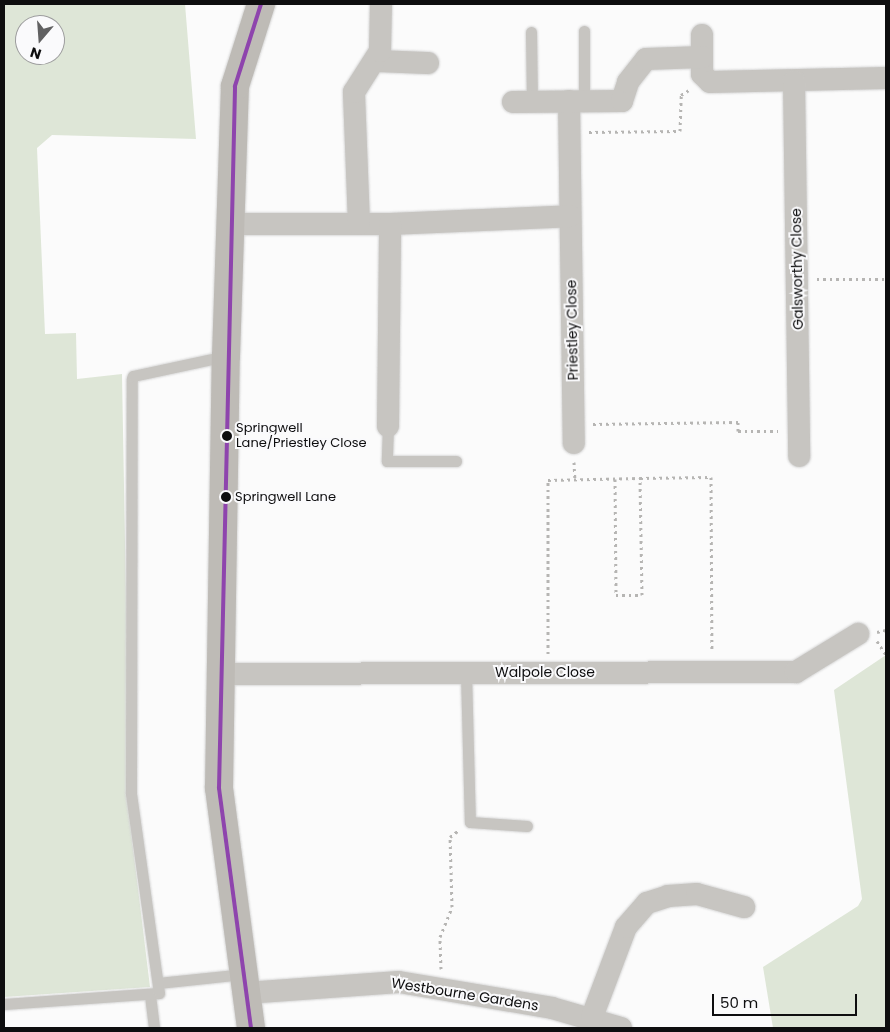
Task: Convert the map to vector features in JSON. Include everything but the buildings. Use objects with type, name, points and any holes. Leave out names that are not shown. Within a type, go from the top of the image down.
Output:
[{"type":"street","points":[[251,1028],[219,788],[220,674],[229,224],[235,86],[261,4]]},
{"type":"street","points":[[358,224],[354,92],[376,61],[381,4]]},
{"type":"street","points":[[523,102],[622,101],[628,82],[646,59],[702,46],[704,80],[794,82],[886,78]]},
{"type":"street","points":[[376,61],[428,63]]},
{"type":"street","name":"Galsworthy Close","points":[[794,82],[799,456]]},
{"type":"street","name":"Priestley Close","points":[[574,434],[569,132],[577,101]]},
{"type":"street","points":[[229,224],[390,224],[570,216]]},
{"type":"street","points":[[388,426],[390,224]]},
{"type":"street","name":"Walpole Close","points":[[220,674],[796,672],[865,633]]},
{"type":"street","points":[[592,1017],[626,927],[647,904],[668,896],[698,894],[744,907]]},
{"type":"street","name":"Westbourne Gardens","points":[[244,984],[376,982],[442,989],[592,1017],[621,1028]]},
{"type":"lane","points":[[577,101],[584,31]]},
{"type":"lane","points":[[523,102],[531,32]]},
{"type":"lane","points":[[4,1004],[159,993],[130,793],[132,379],[133,376],[226,356]]},
{"type":"lane","points":[[388,426],[388,461],[456,461]]},
{"type":"lane","points":[[466,672],[470,822],[527,826]]},
{"type":"lane","points":[[158,983],[244,984]]},
{"type":"lane","points":[[150,995],[154,1028]]},
{"type":"path","points":[[569,132],[680,131],[681,95],[704,80]]},
{"type":"path","points":[[797,279],[886,279]]},
{"type":"path","points":[[574,434],[738,422],[738,431],[799,431]]},
{"type":"path","points":[[548,672],[548,480],[711,477],[712,672]]},
{"type":"path","points":[[615,479],[616,596],[642,595],[640,478]]},
{"type":"path","points":[[865,633],[886,655]]},
{"type":"path","points":[[442,989],[440,937],[452,907],[450,836],[470,822]]},
{"type":"green space","points":[[4,4],[185,4],[196,139],[52,135],[37,148],[45,334],[76,333],[77,379],[122,374],[130,823],[150,987],[4,997]]},
{"type":"green space","points":[[886,655],[886,1028],[773,1028],[763,967],[858,906],[862,899],[834,690]]},
{"type":"transit line","points":[[251,1028],[219,788],[235,86],[261,4]]},
{"type":"place","name":"Springwell Lane/Priestley Close","points":[[227,436]]},
{"type":"place","name":"Springwell Lane","points":[[226,497]]}]
